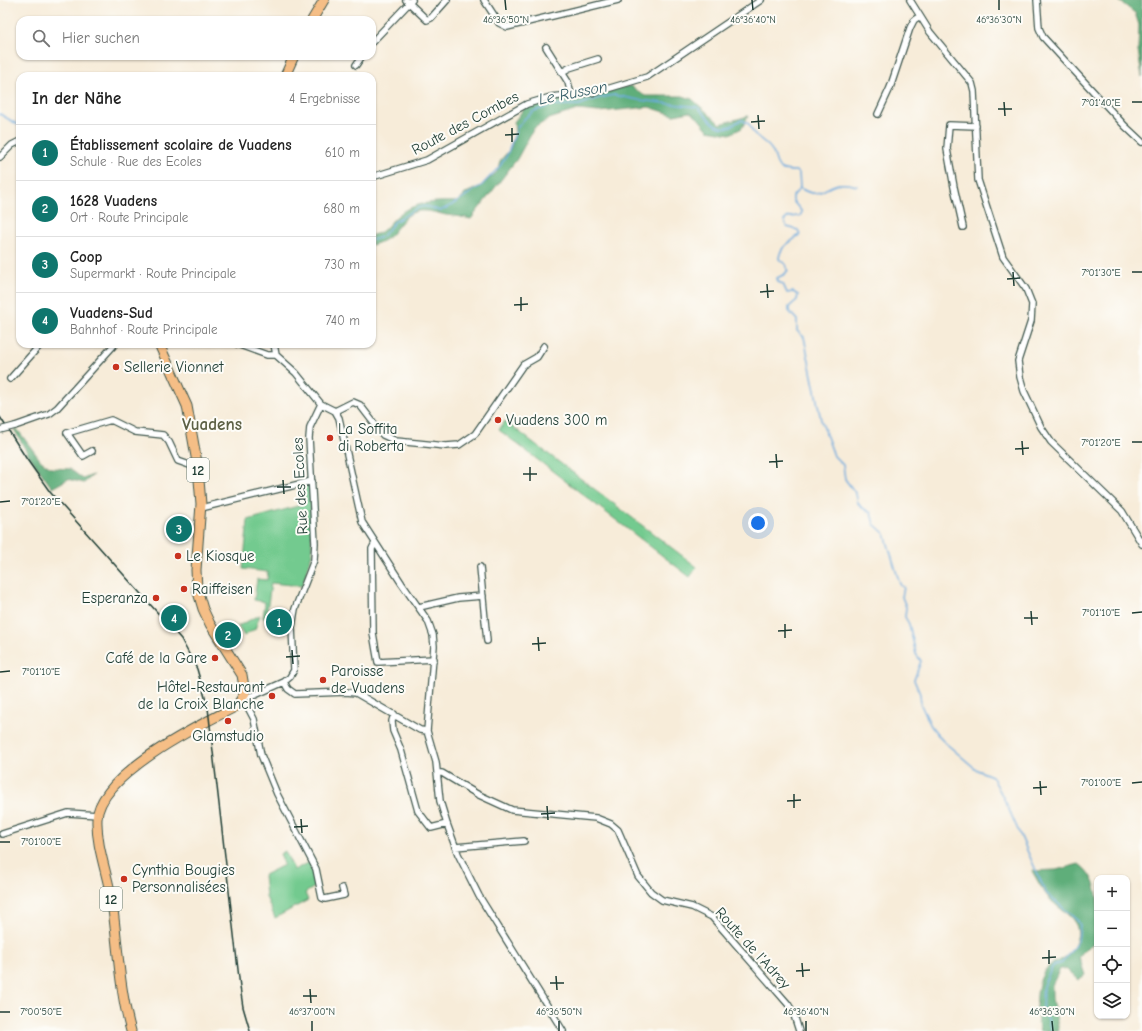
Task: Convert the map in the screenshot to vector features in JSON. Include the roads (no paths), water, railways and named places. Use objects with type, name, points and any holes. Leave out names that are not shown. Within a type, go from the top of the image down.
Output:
[{"type":"main road","points":[[314,16],[324,0]]},
{"type":"main road","points":[[287,72],[292,60]]},
{"type":"main road","name":"12","points":[[161,348],[185,399],[198,468],[202,508],[197,562],[197,588],[203,609],[210,624],[242,675],[245,686],[243,698]]},
{"type":"main road","points":[[98,815],[111,790],[137,766],[181,735],[237,706],[243,698]]},
{"type":"main road","name":"12","points":[[98,815],[100,845],[108,880],[122,988],[131,1031]]},
{"type":"street","points":[[376,38],[409,1],[427,20],[447,0]]},
{"type":"street","points":[[484,0],[502,26],[506,28],[618,0]]},
{"type":"street","name":"Route des Combes","points":[[376,176],[426,160],[523,106],[551,97],[610,88],[653,74],[729,20],[761,0]]},
{"type":"street","points":[[910,0],[930,32],[972,84],[975,93],[978,180],[1003,257],[1026,289],[1032,304],[1031,321],[1018,361],[1024,391],[1041,427],[1055,447],[1122,511],[1142,544]]},
{"type":"street","points":[[1037,0],[1038,24],[1041,35],[1125,126],[1142,142]]},
{"type":"street","points":[[878,114],[890,88],[910,28],[914,20],[920,16]]},
{"type":"street","points":[[546,47],[568,82],[571,95]]},
{"type":"street","points":[[562,72],[598,59]]},
{"type":"street","points":[[356,65],[359,60]]},
{"type":"street","points":[[963,227],[947,149],[949,125],[976,126]]},
{"type":"street","points":[[0,157],[16,143]]},
{"type":"street","points":[[335,411],[353,402],[360,405],[383,435],[396,441],[446,446],[459,445],[475,434],[523,365],[537,357],[544,346]]},
{"type":"street","points":[[10,379],[37,348]]},
{"type":"street","points":[[0,430],[49,414],[57,408],[111,348]]},
{"type":"street","points":[[248,348],[267,355],[276,355]]},
{"type":"street","points":[[275,348],[276,355],[296,373],[321,404],[335,411],[342,426],[358,509],[365,527],[407,592],[428,621],[433,635],[434,659],[427,731],[437,772],[440,801],[447,824],[455,847],[485,907],[563,1031]]},
{"type":"street","name":"Rue des Ecoles","points":[[284,682],[290,677],[294,670],[292,626],[295,609],[314,560],[315,543],[309,438],[310,426],[321,404]]},
{"type":"street","points":[[92,451],[82,456],[67,432],[111,420],[135,432],[163,435],[169,442],[178,461],[198,468]]},
{"type":"street","points":[[202,508],[312,481]]},
{"type":"street","points":[[375,543],[372,549],[373,633],[378,662],[434,659]]},
{"type":"street","points":[[480,567],[487,641]]},
{"type":"street","points":[[419,607],[458,598],[483,596]]},
{"type":"street","points":[[342,888],[344,895],[322,898],[316,869],[277,794],[261,755],[254,719],[243,698],[255,695],[284,682],[288,689],[295,694],[356,693],[420,730],[427,731]]},
{"type":"street","points":[[394,714],[392,721],[393,731],[418,811],[431,828],[447,824]]},
{"type":"street","name":"Route de l'Adrey","points":[[437,772],[442,773],[477,794],[512,810],[596,818],[613,825],[618,830],[638,876],[651,892],[662,900],[698,909],[715,920],[788,1004],[793,1012],[798,1031]]},
{"type":"street","points":[[2,834],[68,814],[98,815]]},
{"type":"street","points":[[455,847],[524,841]]},
{"type":"waterway","name":"Le Russon","points":[[376,239],[383,235],[395,221],[415,209],[419,207],[430,207],[440,211],[452,205],[482,185],[500,166],[507,155],[517,128],[525,118],[534,111],[553,105],[579,105],[599,98],[614,95],[639,100],[697,107],[712,122],[720,127],[731,126],[742,120],[749,124],[754,133],[767,144],[773,152],[781,169],[786,171],[796,171],[799,173],[800,188],[806,191],[816,193],[838,184],[857,186]]},
{"type":"waterway","name":"Le Russon","points":[[0,114],[16,124]]},
{"type":"waterway","points":[[800,188],[793,196],[793,201],[802,212],[800,216],[788,217],[784,221],[787,227],[798,230],[800,234],[782,250],[779,259],[786,265],[788,270],[785,274],[777,278],[778,282],[783,284],[787,293],[793,292],[798,295],[797,300],[789,307],[789,311],[797,320],[797,331],[804,337],[821,420],[834,456],[843,465],[845,479],[856,494],[858,503],[861,507],[871,513],[874,524],[885,534],[899,581],[901,586],[904,587],[902,597],[906,607],[905,617],[909,624],[916,654],[921,661],[914,680],[920,694],[921,705],[931,726],[942,740],[977,770],[992,776],[1006,803],[1046,893],[1078,921],[1080,925],[1078,941],[1062,963],[1054,965],[1043,986],[1042,1012],[1048,1019],[1051,1031]]},
{"type":"railway","points":[[0,417],[50,492],[181,639],[197,669],[208,708],[240,987],[243,1007],[250,1031]]},
{"type":"place","name":"Sellerie Vionnet","points":[[116,367]]},
{"type":"place","name":"Vuadens 300 m","points":[[498,420]]},
{"type":"place","name":"La Soffita di Roberta","points":[[330,438]]},
{"type":"place","name":"Coop","points":[[179,529]]},
{"type":"place","name":"Le Kiosque","points":[[178,556]]},
{"type":"place","name":"Raiffeisen","points":[[184,589]]},
{"type":"place","name":"Esperanza","points":[[156,598]]},
{"type":"place","name":"Vuadens-Sud","points":[[174,618]]},
{"type":"place","name":"Établissement scolaire de Vuadens","points":[[279,622]]},
{"type":"place","name":"1628 Vuadens","points":[[228,635]]},
{"type":"place","name":"Café de la Gare","points":[[215,658]]},
{"type":"place","name":"Paroisse de Vuadens","points":[[323,680]]},
{"type":"place","name":"Hôtel-Restaurant de la Croix Blanche","points":[[272,696]]},
{"type":"place","name":"Glamstudio","points":[[228,721]]},
{"type":"place","name":"Cynthia Bougies Personnalisées","points":[[124,879]]},
{"type":"district","name":"Vuadens","points":[[212,424]]}]
